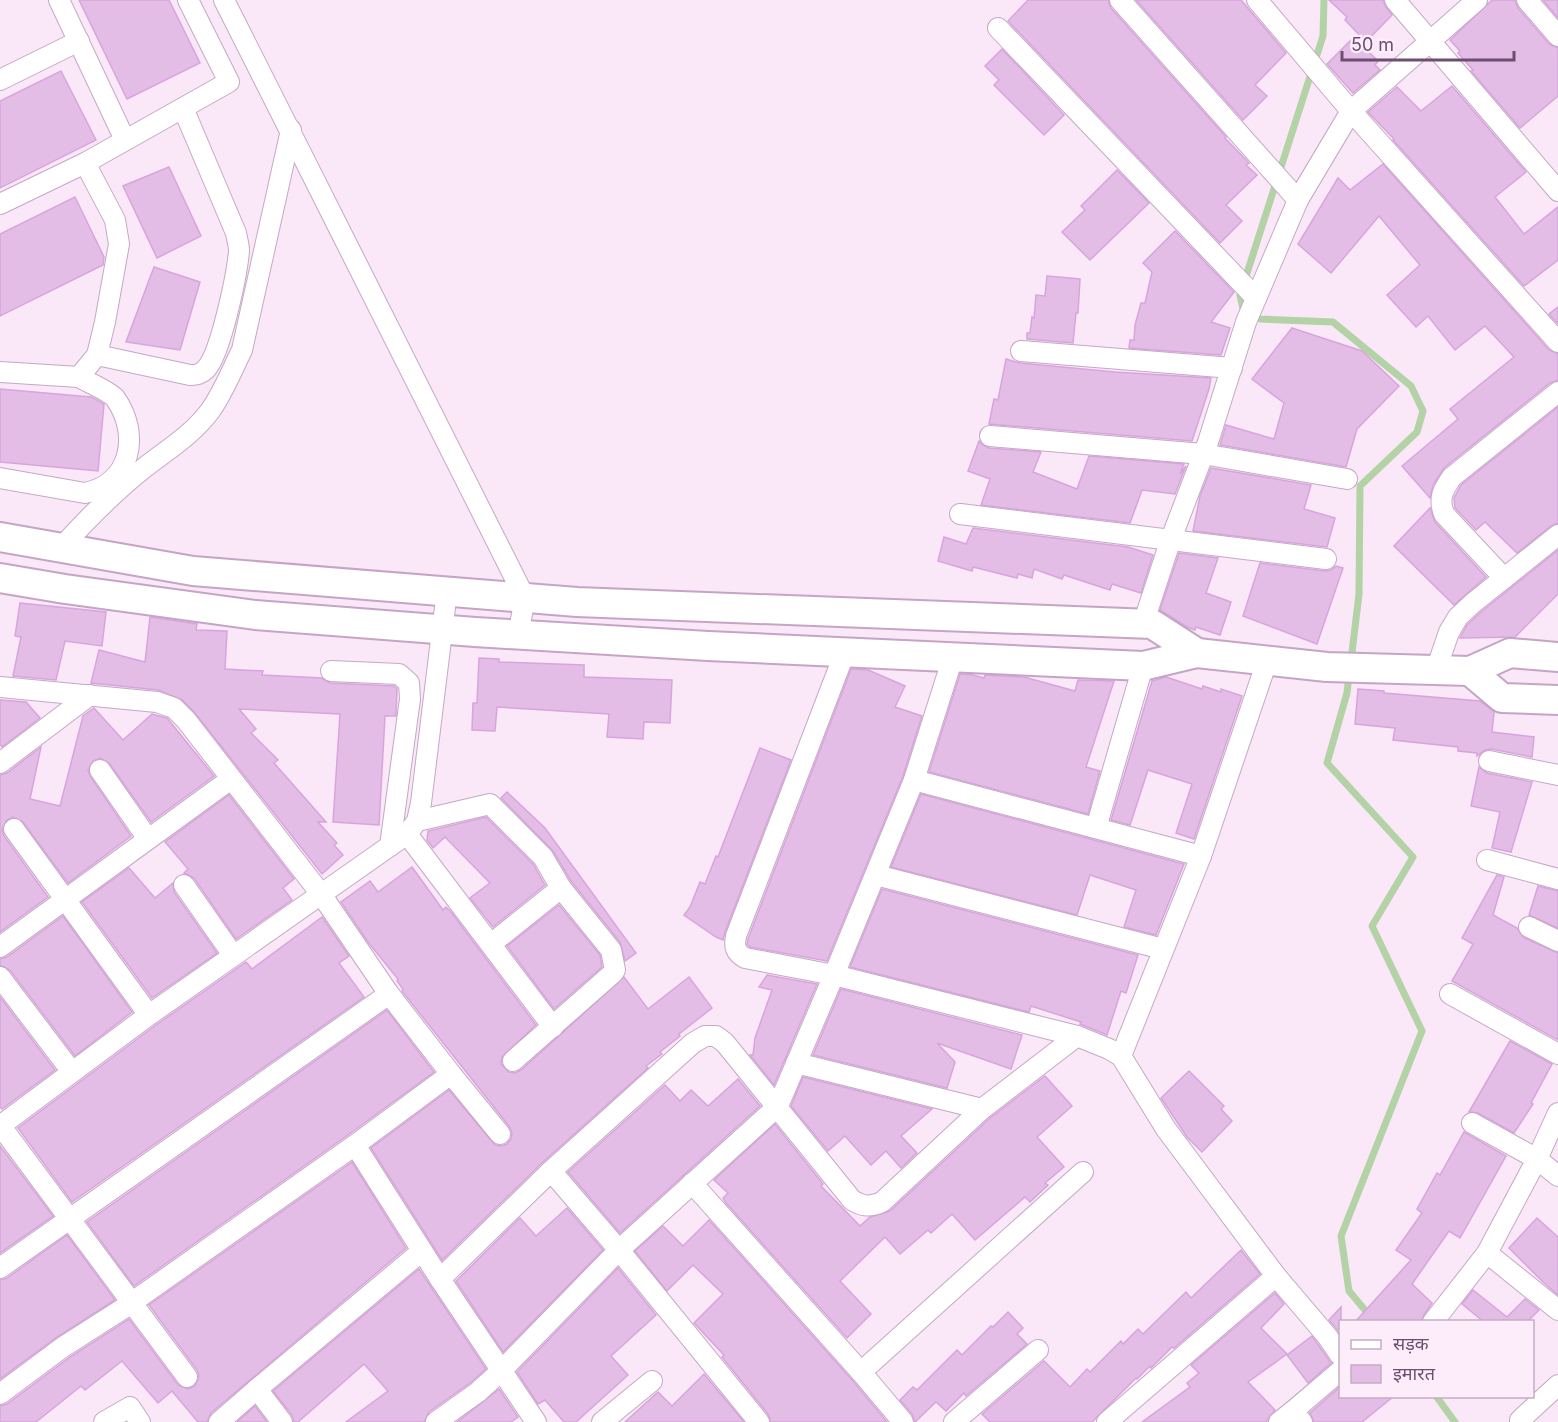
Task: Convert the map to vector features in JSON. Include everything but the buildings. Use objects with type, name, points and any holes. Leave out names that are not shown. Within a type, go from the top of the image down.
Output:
[{"type":"main road","points":[[0,537],[193,571],[577,602],[1152,624],[1197,653]]},
{"type":"main road","points":[[0,578],[255,615],[444,630],[844,652],[1143,666],[1197,653],[1327,667],[1470,671],[1510,653],[1558,657]]},
{"type":"main road","points":[[1470,671],[1502,698],[1558,700]]},
{"type":"street","points":[[59,0],[125,140]]},
{"type":"street","points":[[0,204],[85,163],[229,82],[188,0]]},
{"type":"street","points":[[224,0],[525,598],[518,634]]},
{"type":"street","points":[[1120,0],[1294,195]]},
{"type":"street","points":[[1257,0],[1351,111],[1558,342]]},
{"type":"street","points":[[1395,0],[1558,191]]},
{"type":"street","points":[[1143,624],[1171,539],[1203,454],[1251,304],[1294,195],[1351,111],[1477,0]]},
{"type":"street","points":[[1527,0],[1558,36]]},
{"type":"street","points":[[998,28],[1234,277],[1251,304]]},
{"type":"street","points":[[0,80],[79,41]]},
{"type":"street","points":[[97,355],[199,375],[208,368],[221,334],[239,248],[236,232],[183,108]]},
{"type":"street","points":[[62,548],[85,521],[143,469],[185,438],[210,411],[220,393],[242,350],[291,130]]},
{"type":"street","points":[[79,377],[97,355],[119,244],[115,220],[85,163]]},
{"type":"street","points":[[1021,351],[1232,368]]},
{"type":"street","points":[[0,372],[79,377],[114,397],[128,427],[130,447],[123,467],[112,482],[99,490],[85,493],[0,478]]},
{"type":"street","points":[[1504,578],[1443,514],[1440,502],[1443,490],[1452,477],[1558,392]]},
{"type":"street","points":[[990,436],[1203,454],[1347,479]]},
{"type":"street","points":[[960,514],[1326,559]]},
{"type":"street","points":[[1436,670],[1449,632],[1458,617],[1558,535]]},
{"type":"street","points":[[447,591],[444,630],[412,827],[490,944],[553,1027]]},
{"type":"street","points":[[844,652],[734,946],[738,953],[745,958],[834,975],[1077,1036],[1121,1056],[1166,1129],[1276,1276],[1339,1352]]},
{"type":"street","points":[[436,1422],[478,1392],[501,1371],[619,1250],[778,1106],[914,780],[953,657]]},
{"type":"street","points":[[1121,1056],[1201,856],[1267,661]]},
{"type":"street","points":[[1096,828],[1143,666]]},
{"type":"street","points":[[331,671],[399,674],[409,683],[410,699],[390,846]]},
{"type":"street","points":[[0,687],[157,702],[174,708],[186,720],[321,894],[389,993],[500,1134]]},
{"type":"street","points":[[0,763],[90,695]]},
{"type":"street","points":[[1489,761],[1558,775]]},
{"type":"street","points":[[100,770],[148,839]]},
{"type":"street","points":[[0,947],[231,778]]},
{"type":"street","points":[[914,780],[1201,856]]},
{"type":"street","points":[[187,1377],[0,1125],[149,1015],[390,846],[412,827],[490,804],[543,857],[561,888],[611,950],[615,970],[513,1061]]},
{"type":"street","points":[[14,829],[149,1015]]},
{"type":"street","points":[[1486,860],[1558,879]]},
{"type":"street","points":[[876,875],[1163,949]]},
{"type":"street","points":[[184,885],[233,955]]},
{"type":"street","points":[[490,944],[561,888]]},
{"type":"street","points":[[1529,927],[1558,940]]},
{"type":"street","points":[[0,977],[72,1072]]},
{"type":"street","points":[[0,1268],[389,993]]},
{"type":"street","points":[[1450,994],[1558,1054]]},
{"type":"street","points":[[440,1279],[551,1171],[693,1043],[705,1036],[716,1036],[725,1042],[852,1200],[870,1207],[882,1202],[982,1109],[1077,1036]]},
{"type":"street","points":[[796,1063],[982,1109]]},
{"type":"street","points":[[0,1394],[63,1347],[132,1302],[355,1145],[451,1074]]},
{"type":"street","points":[[1435,1320],[1487,1253],[1537,1159],[1558,1113]]},
{"type":"street","points":[[1472,1124],[1537,1159],[1558,1176]]},
{"type":"street","points":[[355,1145],[440,1279],[536,1422]]},
{"type":"street","points":[[551,1171],[619,1250],[759,1422]]},
{"type":"street","points":[[861,1372],[1083,1172]]},
{"type":"street","points":[[692,1183],[903,1422]]},
{"type":"street","points":[[219,1422],[422,1251]]},
{"type":"street","points":[[1487,1253],[1558,1310]]},
{"type":"street","points":[[1107,1422],[1276,1276]]},
{"type":"street","points":[[954,1422],[1038,1350]]},
{"type":"street","points":[[1291,1418],[1339,1373]]},
{"type":"street","points":[[602,1422],[652,1381]]},
{"type":"street","points":[[1520,1420],[1558,1385]]},
{"type":"street","points":[[257,1389],[282,1422]]},
{"type":"street","points":[[104,1422],[130,1407],[140,1422]]},
{"type":"waterway","points":[[1324,0],[1323,36],[1240,295],[1243,309],[1260,319],[1333,322],[1411,386],[1423,411],[1417,432],[1360,486],[1359,594],[1351,661]]},
{"type":"waterway","points":[[1349,675],[1347,693],[1327,763],[1413,857],[1372,926],[1422,1031],[1341,1236],[1349,1291],[1370,1316]]},
{"type":"waterway","points":[[1437,1398],[1455,1422]]}]
